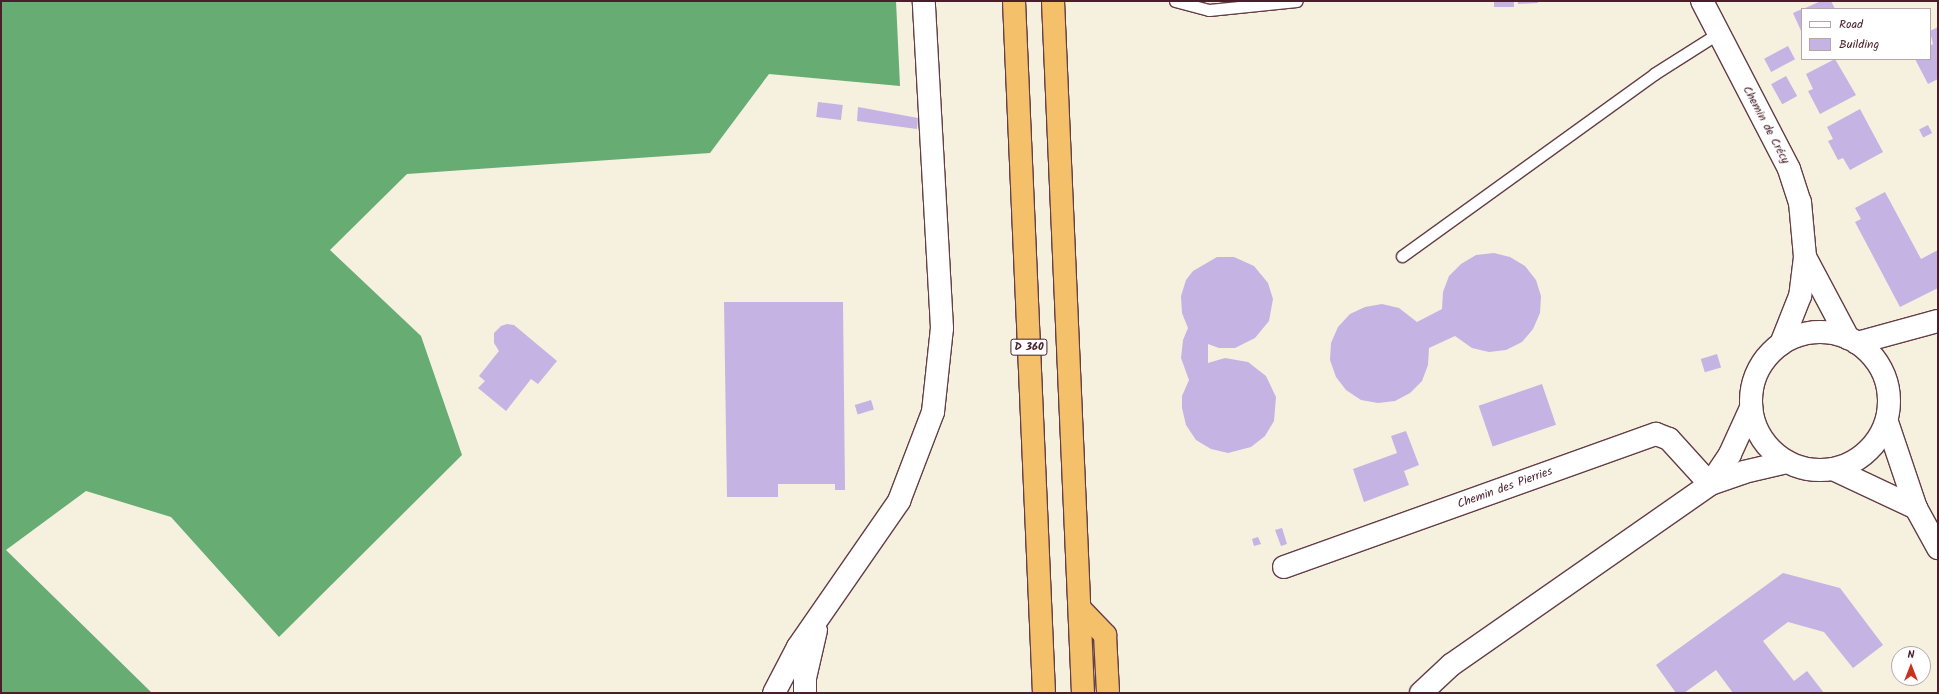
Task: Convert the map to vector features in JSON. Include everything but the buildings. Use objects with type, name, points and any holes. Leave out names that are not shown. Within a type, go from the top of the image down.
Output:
[{"type":"highway","name":"D 360","points":[[1014,1],[1044,693]]},
{"type":"highway","points":[[1053,1],[1081,610],[1083,693]]},
{"type":"highway","points":[[1081,610],[1105,635],[1108,693]]},
{"type":"street","points":[[774,693],[798,647],[899,501],[933,412],[942,328],[924,1]]},
{"type":"street","name":"Chemin de Crécy","points":[[1702,1],[1717,34],[1789,169],[1800,202],[1805,257],[1800,296],[1781,344]]},
{"type":"street","name":"Chemin de Crécy","points":[[1805,257],[1853,341]]},
{"type":"street","points":[[1853,341],[1938,321]]},
{"type":"street","points":[[1814,333],[1831,333],[1853,341],[1873,357],[1884,375],[1889,396],[1887,422],[1879,439],[1867,453],[1851,463],[1834,469],[1810,470],[1787,462],[1774,452],[1763,440],[1755,425],[1751,408],[1752,390],[1758,372],[1768,357],[1781,344],[1797,336],[1814,333]]},
{"type":"street","points":[[1710,484],[1730,454],[1751,408]]},
{"type":"street","points":[[1887,422],[1916,508],[1938,548]]},
{"type":"street","name":"Chemin des Pierries","points":[[1284,567],[1656,434],[1669,439],[1710,484]]},
{"type":"street","points":[[1421,693],[1451,665],[1710,484],[1744,472],[1787,462]]},
{"type":"street","points":[[1834,469],[1916,508]]},
{"type":"street","points":[[805,693],[813,640],[823,610]]},
{"type":"lane","points":[[1176,1],[1208,10],[1297,1]]},
{"type":"lane","points":[[1402,256],[1654,74],[1717,34]]},
{"type":"green space","points":[[1,1],[896,1],[900,86],[769,74],[710,153],[407,174],[330,250],[421,336],[462,455],[279,637],[171,517],[86,491],[6,550],[152,693],[1,693]]}]
